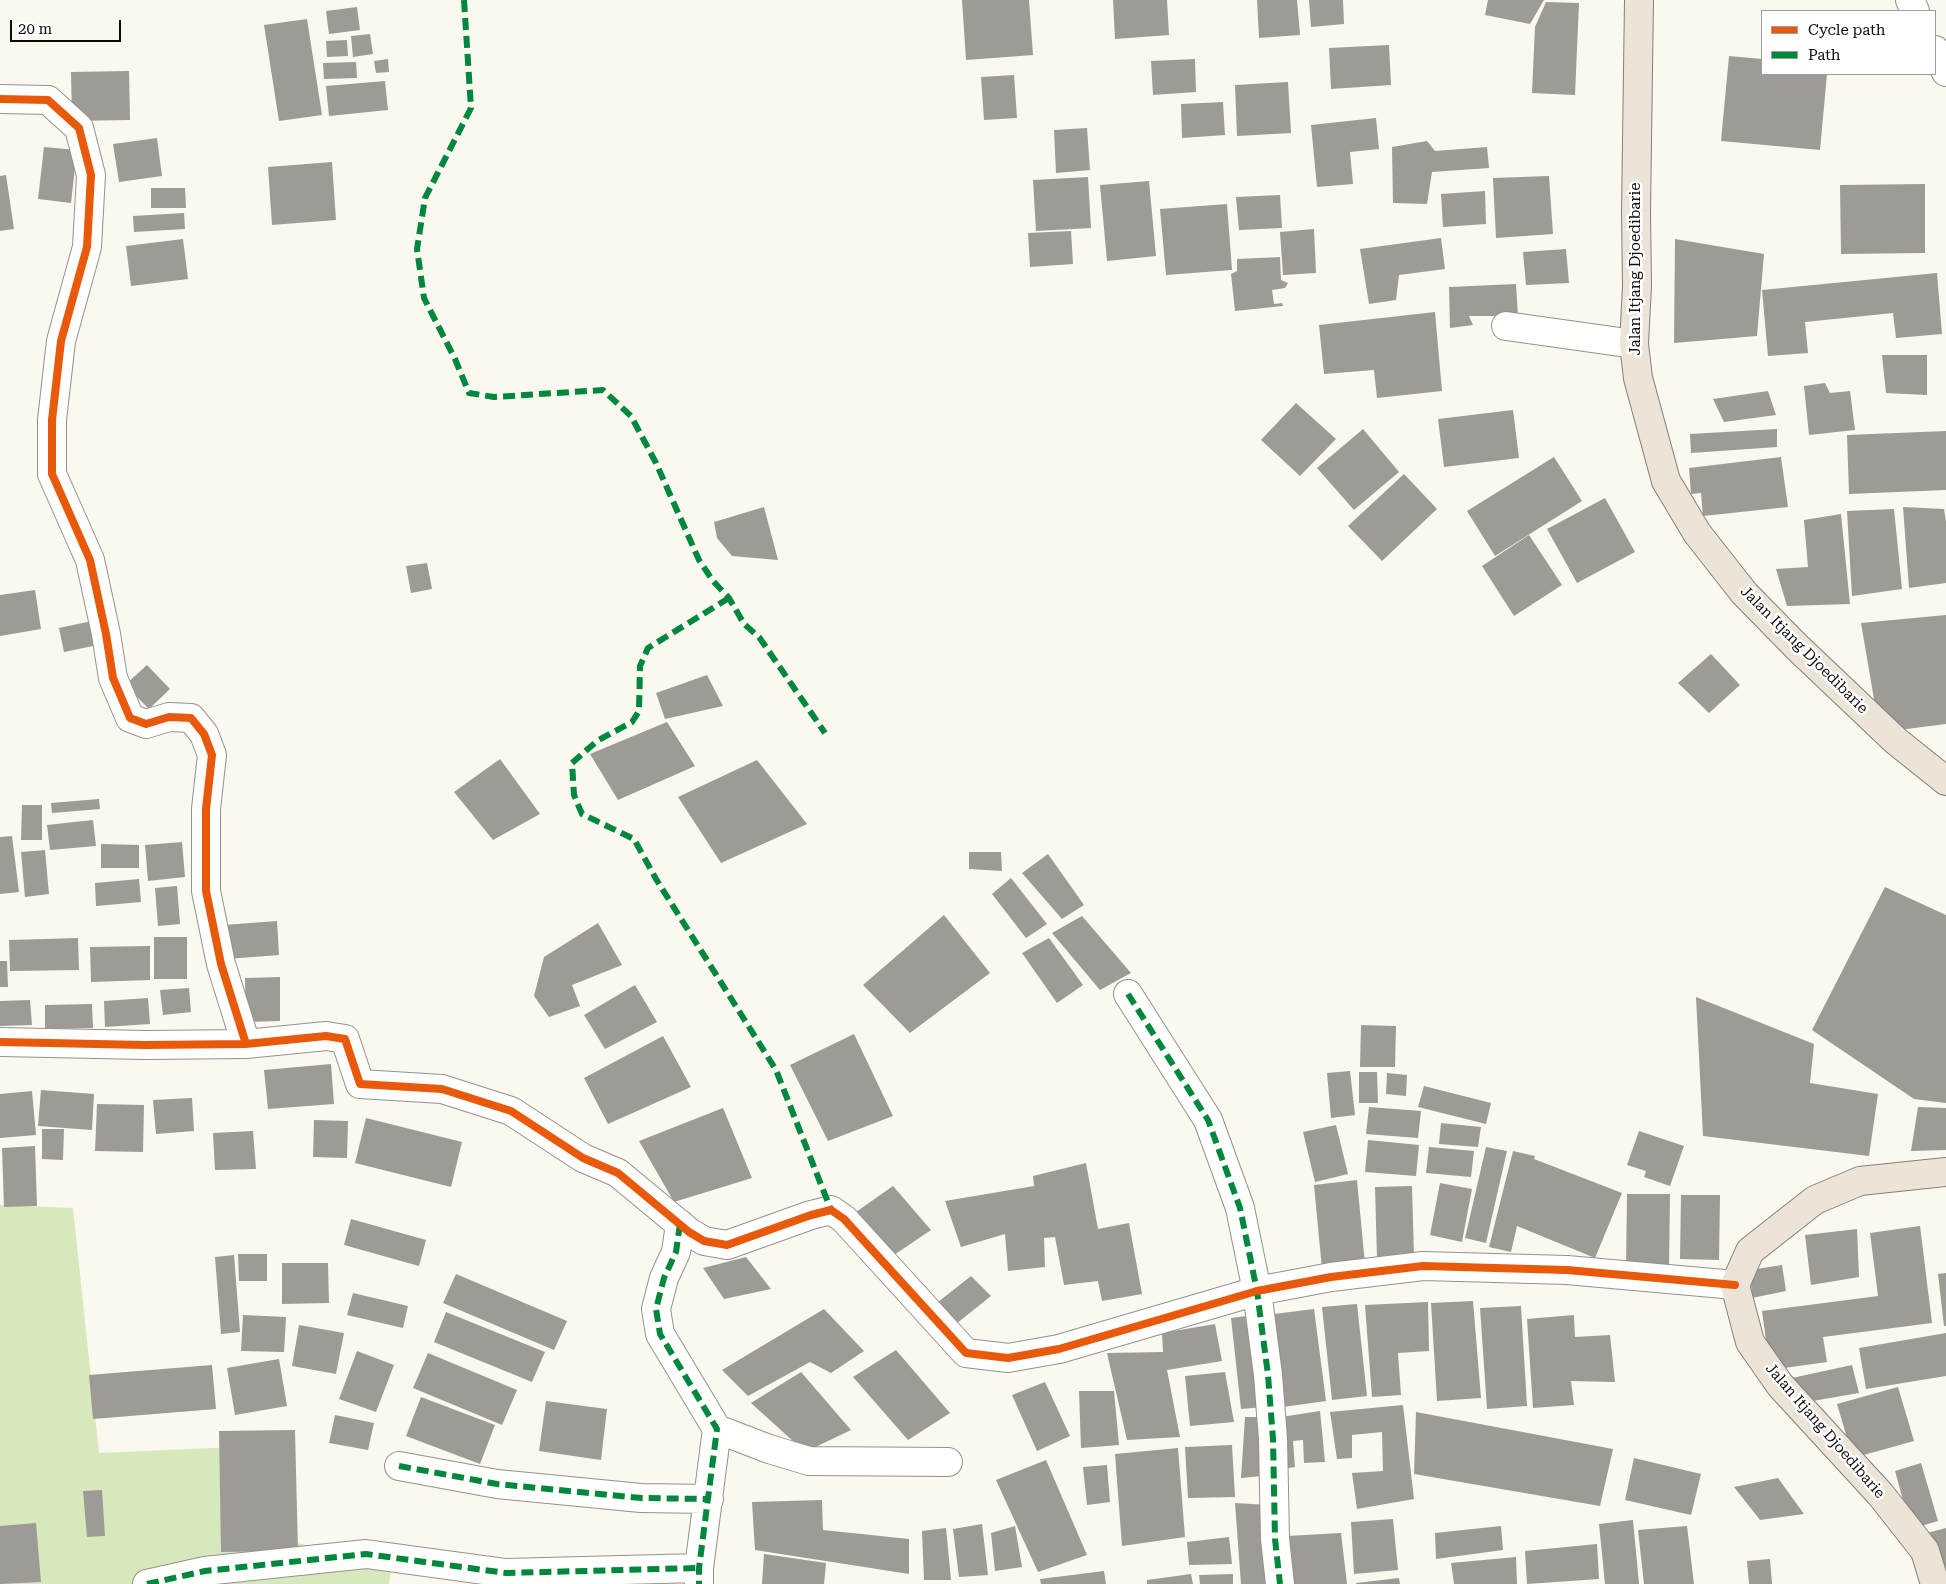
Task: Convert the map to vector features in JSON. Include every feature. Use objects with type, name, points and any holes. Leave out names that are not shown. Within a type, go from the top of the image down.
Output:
[{"type":"main road","name":"Jalan Itjang Djoedibarie","points":[[1639,0],[1636,213],[1637,286],[1634,344],[1638,378],[1666,481],[1697,533],[1744,593],[1797,647],[1896,741],[1946,781]]},
{"type":"main road","points":[[1735,1285],[1750,1251],[1815,1200],[1860,1181],[1946,1172]]},
{"type":"main road","name":"Jalan Itjang Djoedibarie","points":[[1735,1285],[1750,1342],[1780,1385],[1881,1495],[1925,1552],[1935,1584]]},
{"type":"street","points":[[1936,52],[1946,72]]},
{"type":"street","points":[[0,99],[48,100],[78,128],[91,175],[87,247],[61,341],[52,420],[52,474],[90,560],[106,634],[113,678],[130,718],[146,724],[169,718],[191,718],[204,734],[212,755],[206,809],[206,891],[221,964],[246,1044]]},
{"type":"street","points":[[1506,326],[1634,344]]},
{"type":"street","points":[[1128,994],[1208,1120],[1240,1208],[1257,1291],[1268,1384],[1273,1439],[1275,1539],[1280,1584]]},
{"type":"street","points":[[0,1042],[145,1045],[246,1044],[326,1036],[345,1039],[360,1084],[442,1089],[511,1111],[583,1158],[618,1173],[680,1224],[704,1241],[726,1245],[822,1211],[831,1210],[844,1219],[966,1353],[1008,1358],[1059,1349],[1257,1291],[1331,1277],[1423,1266],[1567,1270],[1735,1285]]},
{"type":"street","points":[[680,1224],[676,1252],[664,1278],[656,1309],[660,1334],[717,1429],[769,1449],[810,1461],[948,1462]]},
{"type":"street","points":[[148,1584],[205,1571],[366,1554],[506,1573],[699,1576],[717,1429]]},
{"type":"street","points":[[399,1466],[497,1484],[641,1498],[708,1499]]},
{"type":"green space","points":[[0,1205],[73,1208],[99,1453],[279,1445],[267,1534],[391,1570],[389,1584],[0,1584]]},
{"type":"building","points":[[962,0],[1029,0],[1033,55],[966,60]]},
{"type":"building","points":[[1113,0],[1167,0],[1169,35],[1115,39]]},
{"type":"building","points":[[1257,0],[1297,0],[1300,35],[1259,38]]},
{"type":"building","points":[[1309,0],[1343,0],[1344,24],[1311,27]]},
{"type":"building","points":[[1488,0],[1544,0],[1530,24],[1485,15]]},
{"type":"building","points":[[1546,2],[1579,3],[1575,95],[1532,93],[1535,27]]},
{"type":"building","points":[[357,7],[360,30],[329,34],[326,11]]},
{"type":"building","points":[[307,19],[322,115],[279,121],[264,25]]},
{"type":"building","points":[[370,34],[373,54],[353,57],[351,36]]},
{"type":"building","points":[[347,40],[348,56],[327,57],[326,41]]},
{"type":"building","points":[[1389,45],[1391,85],[1331,89],[1329,48]]},
{"type":"building","points":[[1729,56],[1761,59],[1761,75],[1827,75],[1820,150],[1721,141]]},
{"type":"building","points":[[388,59],[389,72],[376,73],[374,61]]},
{"type":"building","points":[[1195,59],[1196,92],[1153,95],[1151,61]]},
{"type":"building","points":[[356,62],[357,78],[324,79],[323,63]]},
{"type":"building","points":[[129,71],[130,120],[72,121],[71,72]]},
{"type":"building","points":[[1014,75],[1017,118],[984,120],[981,77]]},
{"type":"building","points":[[385,81],[388,110],[329,116],[326,86]]},
{"type":"building","points":[[1288,82],[1291,133],[1237,136],[1235,85]]},
{"type":"building","points":[[1223,102],[1225,135],[1182,138],[1181,104]]},
{"type":"building","points":[[1376,118],[1379,149],[1350,152],[1353,184],[1317,187],[1311,125]]},
{"type":"building","points":[[1087,128],[1090,170],[1056,173],[1054,130]]},
{"type":"building","points":[[157,138],[162,176],[119,182],[113,144]]},
{"type":"building","points":[[1427,141],[1435,151],[1487,147],[1489,168],[1432,172],[1427,204],[1393,203],[1392,147]]},
{"type":"building","points":[[44,147],[77,150],[71,203],[38,199]]},
{"type":"building","points":[[332,162],[336,220],[272,225],[268,167]]},
{"type":"building","points":[[6,175],[14,229],[0,231],[0,176]]},
{"type":"building","points":[[1549,176],[1553,234],[1496,238],[1493,178]]},
{"type":"building","points":[[1088,177],[1091,228],[1036,231],[1033,180]]},
{"type":"building","points":[[1149,181],[1156,256],[1107,261],[1100,185]]},
{"type":"building","points":[[1925,184],[1925,253],[1841,254],[1840,185]]},
{"type":"building","points":[[151,188],[185,188],[186,208],[151,208]]},
{"type":"building","points":[[1485,191],[1486,224],[1443,227],[1441,194]]},
{"type":"building","points":[[1280,195],[1282,228],[1239,230],[1236,197]]},
{"type":"building","points":[[1227,204],[1232,270],[1166,275],[1160,209]]},
{"type":"building","points":[[184,213],[185,229],[134,232],[133,216]]},
{"type":"building","points":[[1314,229],[1316,273],[1283,275],[1280,232]]},
{"type":"building","points":[[1071,231],[1073,264],[1030,267],[1028,233]]},
{"type":"building","points":[[1441,238],[1445,269],[1399,275],[1396,300],[1369,304],[1360,249]]},
{"type":"building","points":[[183,239],[188,279],[131,286],[126,246]]},
{"type":"building","points":[[1675,239],[1764,254],[1757,336],[1674,343]]},
{"type":"building","points":[[1566,249],[1569,283],[1526,285],[1523,252]]},
{"type":"building","points":[[1280,257],[1281,280],[1288,283],[1285,288],[1272,290],[1274,304],[1282,303],[1283,306],[1235,311],[1231,274],[1237,271],[1237,259]]},
{"type":"building","points":[[1937,273],[1942,334],[1896,338],[1893,313],[1805,322],[1808,353],[1768,356],[1762,290]]},
{"type":"building","points":[[1516,284],[1518,316],[1469,316],[1473,325],[1450,328],[1449,287]]},
{"type":"building","points":[[1435,312],[1442,391],[1377,398],[1374,370],[1324,374],[1319,325]]},
{"type":"building","points":[[1882,355],[1927,355],[1927,395],[1886,393]]},
{"type":"building","points":[[1825,383],[1830,393],[1850,391],[1855,430],[1809,435],[1804,386]]},
{"type":"building","points":[[1768,391],[1776,415],[1724,422],[1713,399]]},
{"type":"building","points":[[1296,403],[1336,439],[1300,476],[1261,440]]},
{"type":"building","points":[[1513,410],[1519,458],[1444,467],[1438,419]]},
{"type":"building","points":[[1363,429],[1399,472],[1354,510],[1317,468]]},
{"type":"building","points":[[1777,429],[1777,447],[1691,453],[1690,434]]},
{"type":"building","points":[[1946,431],[1946,490],[1849,494],[1847,435]]},
{"type":"building","points":[[1554,457],[1582,501],[1495,556],[1467,511]]},
{"type":"building","points":[[1781,457],[1788,507],[1703,516],[1701,493],[1691,494],[1689,468]]},
{"type":"building","points":[[1404,474],[1437,509],[1382,561],[1348,526]]},
{"type":"building","points":[[1605,498],[1635,552],[1577,583],[1547,529]]},
{"type":"building","points":[[764,507],[778,560],[732,556],[717,538],[714,522]]},
{"type":"building","points":[[1903,507],[1944,509],[1946,522],[1946,583],[1909,588]]},
{"type":"building","points":[[1894,509],[1902,589],[1852,596],[1847,511]]},
{"type":"building","points":[[1841,514],[1850,604],[1787,606],[1776,569],[1808,567],[1804,520]]},
{"type":"building","points":[[1529,535],[1562,585],[1514,616],[1482,566]]},
{"type":"building","points":[[427,563],[432,589],[411,593],[406,566]]},
{"type":"building","points":[[35,590],[41,629],[0,636],[0,595]]},
{"type":"building","points":[[1946,615],[1946,724],[1899,730],[1876,711],[1861,623]]},
{"type":"building","points":[[92,621],[98,645],[64,652],[59,628]]},
{"type":"building","points":[[1711,654],[1740,685],[1709,713],[1678,683]]},
{"type":"building","points":[[147,665],[170,689],[149,709],[125,685]]},
{"type":"building","points":[[707,675],[723,706],[665,719],[656,693]]},
{"type":"building","points":[[667,722],[695,766],[618,800],[590,754]]},
{"type":"building","points":[[500,759],[540,814],[493,840],[454,792]]},
{"type":"building","points":[[757,760],[807,824],[721,863],[678,797]]},
{"type":"building","points":[[99,799],[100,809],[52,813],[51,803]]},
{"type":"building","points":[[22,805],[42,805],[42,840],[21,840]]},
{"type":"building","points":[[93,820],[96,846],[50,850],[47,825]]},
{"type":"building","points":[[12,836],[19,892],[0,894],[0,837]]},
{"type":"building","points":[[182,842],[185,877],[148,881],[145,845]]},
{"type":"building","points":[[101,844],[139,845],[139,868],[101,868]]},
{"type":"building","points":[[45,850],[49,894],[25,897],[21,852]]},
{"type":"building","points":[[969,852],[1001,852],[1002,871],[969,869]]},
{"type":"building","points":[[1048,854],[1084,905],[1062,919],[1022,873]]},
{"type":"building","points":[[1011,878],[1047,924],[1026,938],[992,894]]},
{"type":"building","points":[[139,879],[141,902],[96,906],[95,883]]},
{"type":"building","points":[[177,886],[180,924],[158,926],[155,888]]},
{"type":"building","points":[[1885,887],[1946,915],[1946,1103],[1914,1099],[1812,1030]]},
{"type":"building","points":[[944,915],[990,973],[910,1033],[863,985]]},
{"type":"building","points":[[1082,916],[1131,973],[1100,990],[1052,933]]},
{"type":"building","points":[[277,921],[279,955],[227,959],[224,925]]},
{"type":"building","points":[[598,923],[622,965],[572,985],[580,1006],[549,1017],[534,996],[544,957]]},
{"type":"building","points":[[154,937],[187,937],[187,979],[154,979]]},
{"type":"building","points":[[78,938],[79,970],[10,971],[9,940]]},
{"type":"building","points":[[1049,938],[1083,985],[1057,1003],[1022,953]]},
{"type":"building","points":[[150,946],[150,980],[91,982],[90,947]]},
{"type":"building","points":[[0,961],[7,961],[8,987],[0,987]]},
{"type":"building","points":[[280,977],[280,1021],[246,1022],[245,978]]},
{"type":"building","points":[[635,985],[657,1022],[605,1049],[584,1015]]},
{"type":"building","points":[[189,988],[191,1012],[163,1015],[160,990]]},
{"type":"building","points":[[1696,997],[1814,1044],[1810,1083],[1878,1094],[1869,1156],[1703,1136]]},
{"type":"building","points":[[148,998],[150,1024],[105,1027],[104,1001]]},
{"type":"building","points":[[30,1000],[32,1025],[0,1026],[0,1001]]},
{"type":"building","points":[[92,1004],[93,1028],[45,1029],[45,1005]]},
{"type":"building","points":[[1361,1025],[1396,1026],[1395,1067],[1360,1067]]},
{"type":"building","points":[[854,1034],[893,1116],[828,1141],[790,1065]]},
{"type":"building","points":[[663,1036],[691,1087],[608,1124],[584,1078]]},
{"type":"building","points":[[331,1064],[334,1104],[268,1109],[264,1070]]},
{"type":"building","points":[[1350,1071],[1355,1115],[1331,1118],[1327,1073]]},
{"type":"building","points":[[1359,1072],[1377,1072],[1378,1103],[1359,1103]]},
{"type":"building","points":[[1387,1073],[1407,1075],[1406,1096],[1386,1094]]},
{"type":"building","points":[[1424,1086],[1491,1103],[1486,1124],[1418,1107]]},
{"type":"building","points":[[41,1090],[94,1094],[92,1130],[38,1126]]},
{"type":"building","points":[[32,1091],[36,1135],[0,1138],[0,1094]]},
{"type":"building","points":[[192,1098],[194,1131],[156,1134],[153,1100]]},
{"type":"building","points":[[97,1104],[144,1105],[143,1152],[95,1151]]},
{"type":"building","points":[[1369,1107],[1421,1111],[1418,1138],[1366,1134]]},
{"type":"building","points":[[1918,1107],[1946,1108],[1946,1150],[1911,1151]]},
{"type":"building","points":[[723,1108],[752,1178],[674,1202],[639,1141]]},
{"type":"building","points":[[366,1118],[462,1142],[451,1187],[355,1163]]},
{"type":"building","points":[[314,1120],[348,1121],[347,1158],[313,1157]]},
{"type":"building","points":[[1441,1123],[1481,1127],[1478,1147],[1439,1144]]},
{"type":"building","points":[[1336,1125],[1348,1174],[1315,1182],[1303,1132]]},
{"type":"building","points":[[42,1129],[64,1129],[63,1160],[42,1159]]},
{"type":"building","points":[[253,1131],[256,1169],[215,1170],[213,1133]]},
{"type":"building","points":[[1639,1131],[1684,1146],[1670,1186],[1644,1177],[1646,1171],[1627,1165]]},
{"type":"building","points":[[1368,1140],[1419,1145],[1416,1176],[1365,1172]]},
{"type":"building","points":[[35,1146],[37,1206],[4,1207],[2,1148]]},
{"type":"building","points":[[1429,1147],[1474,1151],[1471,1177],[1426,1173]]},
{"type":"building","points":[[1486,1147],[1507,1151],[1486,1243],[1465,1238]]},
{"type":"building","points":[[1513,1151],[1535,1156],[1534,1159],[1622,1193],[1595,1258],[1517,1226],[1511,1252],[1489,1247]]},
{"type":"building","points":[[1086,1163],[1098,1229],[1129,1223],[1142,1294],[1102,1301],[1098,1281],[1064,1285],[1055,1237],[1044,1238],[1045,1267],[1008,1271],[1005,1234],[961,1247],[945,1201],[1034,1186],[1033,1176]]},
{"type":"building","points":[[1357,1180],[1365,1264],[1322,1269],[1314,1185]]},
{"type":"building","points":[[1440,1183],[1472,1189],[1462,1242],[1430,1235]]},
{"type":"building","points":[[893,1186],[931,1230],[891,1257],[856,1212]]},
{"type":"building","points":[[1412,1186],[1414,1257],[1377,1259],[1375,1187]]},
{"type":"building","points":[[1627,1194],[1670,1194],[1669,1268],[1626,1268]]},
{"type":"building","points":[[1681,1195],[1720,1195],[1719,1260],[1680,1259]]},
{"type":"building","points":[[351,1219],[426,1240],[419,1266],[344,1245]]},
{"type":"building","points":[[1920,1226],[1932,1323],[1823,1337],[1827,1362],[1770,1370],[1762,1311],[1878,1296],[1870,1233]]},
{"type":"building","points":[[1857,1229],[1859,1277],[1811,1285],[1805,1235]]},
{"type":"building","points":[[238,1254],[267,1254],[267,1281],[239,1281]]},
{"type":"building","points":[[234,1255],[240,1332],[221,1334],[215,1257]]},
{"type":"building","points":[[746,1257],[771,1289],[724,1299],[703,1268]]},
{"type":"building","points":[[282,1263],[328,1263],[329,1303],[282,1304]]},
{"type":"building","points":[[1782,1265],[1786,1291],[1752,1298],[1750,1270]]},
{"type":"building","points":[[1946,1273],[1946,1326],[1944,1326],[1938,1274]]},
{"type":"building","points":[[456,1274],[567,1321],[554,1350],[443,1303]]},
{"type":"building","points":[[971,1276],[991,1296],[956,1324],[933,1306]]},
{"type":"building","points":[[353,1293],[408,1306],[403,1328],[347,1315]]},
{"type":"building","points":[[1473,1301],[1481,1398],[1437,1401],[1431,1303]]},
{"type":"building","points":[[1428,1302],[1429,1351],[1398,1353],[1401,1395],[1372,1397],[1365,1305]]},
{"type":"building","points":[[1357,1304],[1367,1396],[1332,1400],[1322,1307]]},
{"type":"building","points":[[1521,1306],[1527,1406],[1487,1409],[1480,1308]]},
{"type":"building","points":[[824,1309],[864,1351],[831,1373],[810,1362],[748,1396],[722,1370]]},
{"type":"building","points":[[1314,1309],[1326,1401],[1276,1408],[1266,1315]]},
{"type":"building","points":[[446,1312],[545,1352],[532,1382],[434,1342]]},
{"type":"building","points":[[243,1315],[286,1317],[284,1352],[241,1351]]},
{"type":"building","points":[[1254,1315],[1264,1407],[1241,1409],[1231,1318]]},
{"type":"building","points":[[1574,1315],[1575,1337],[1610,1335],[1615,1382],[1571,1381],[1574,1405],[1533,1408],[1527,1319]]},
{"type":"building","points":[[1215,1324],[1222,1361],[1167,1370],[1180,1437],[1127,1440],[1107,1353],[1163,1352],[1162,1333]]},
{"type":"building","points":[[299,1325],[344,1333],[336,1374],[292,1366]]},
{"type":"building","points":[[1946,1333],[1946,1376],[1866,1389],[1859,1348]]},
{"type":"building","points":[[896,1350],[950,1413],[908,1440],[853,1377]]},
{"type":"building","points":[[357,1351],[394,1365],[376,1412],[339,1399]]},
{"type":"building","points":[[428,1353],[517,1390],[502,1425],[413,1388]]},
{"type":"building","points":[[279,1359],[287,1406],[235,1415],[227,1368]]},
{"type":"building","points":[[212,1365],[216,1409],[93,1419],[89,1375]]},
{"type":"building","points":[[1852,1365],[1859,1393],[1801,1403],[1792,1378]]},
{"type":"building","points":[[801,1372],[851,1430],[805,1452],[751,1403]]},
{"type":"building","points":[[1225,1372],[1234,1422],[1190,1426],[1185,1376]]},
{"type":"building","points":[[1045,1382],[1070,1436],[1037,1451],[1012,1395]]},
{"type":"building","points":[[1898,1387],[1914,1441],[1853,1458],[1837,1404]]},
{"type":"building","points":[[1079,1391],[1114,1391],[1119,1445],[1081,1448]]},
{"type":"building","points":[[421,1397],[495,1425],[480,1464],[406,1436]]},
{"type":"building","points":[[546,1401],[607,1409],[601,1460],[539,1451]]},
{"type":"building","points":[[1403,1405],[1414,1499],[1357,1509],[1352,1473],[1383,1471],[1382,1432],[1352,1435],[1352,1458],[1337,1459],[1330,1412]]},
{"type":"building","points":[[1320,1411],[1325,1462],[1304,1463],[1303,1440],[1293,1441],[1295,1467],[1282,1469],[1281,1417]]},
{"type":"building","points":[[1416,1412],[1613,1449],[1600,1506],[1414,1474]]},
{"type":"building","points":[[335,1415],[374,1423],[368,1450],[329,1443]]},
{"type":"building","points":[[1245,1417],[1263,1417],[1262,1476],[1241,1478]]},
{"type":"building","points":[[295,1430],[298,1551],[221,1552],[219,1431]]},
{"type":"building","points":[[1232,1445],[1235,1497],[1188,1498],[1185,1447]]},
{"type":"building","points":[[1178,1448],[1185,1537],[1122,1546],[1115,1454]]},
{"type":"building","points":[[1634,1458],[1701,1474],[1691,1515],[1625,1500]]},
{"type":"building","points":[[1046,1460],[1087,1555],[1038,1572],[996,1480]]},
{"type":"building","points":[[1921,1463],[1938,1521],[1911,1529],[1895,1471]]},
{"type":"building","points":[[1107,1465],[1110,1502],[1087,1505],[1083,1467]]},
{"type":"building","points":[[1778,1478],[1804,1514],[1760,1520],[1734,1487]]},
{"type":"building","points":[[102,1490],[105,1536],[87,1537],[83,1491]]},
{"type":"building","points":[[822,1500],[823,1530],[909,1539],[909,1574],[755,1550],[752,1502]]},
{"type":"building","points":[[1235,1503],[1268,1505],[1275,1584],[1241,1584]]},
{"type":"building","points":[[1393,1519],[1398,1570],[1354,1574],[1351,1522]]},
{"type":"building","points":[[1633,1520],[1639,1584],[1605,1584],[1599,1524]]},
{"type":"building","points":[[36,1523],[41,1582],[0,1584],[0,1526]]},
{"type":"building","points":[[982,1524],[988,1575],[959,1577],[953,1529]]},
{"type":"building","points":[[1015,1526],[1022,1567],[995,1571],[991,1533]]},
{"type":"building","points":[[1501,1526],[1503,1550],[1436,1559],[1435,1533]]},
{"type":"building","points":[[1687,1526],[1694,1584],[1644,1584],[1638,1530]]},
{"type":"building","points":[[946,1528],[951,1580],[924,1580],[922,1531]]},
{"type":"building","points":[[1946,1528],[1946,1577],[1927,1533]]},
{"type":"building","points":[[1341,1533],[1347,1584],[1294,1584],[1287,1536]]},
{"type":"building","points":[[1229,1537],[1232,1564],[1189,1565],[1187,1542]]},
{"type":"building","points":[[1597,1544],[1599,1579],[1527,1584],[1525,1551]]},
{"type":"building","points":[[764,1554],[826,1563],[824,1584],[762,1584]]},
{"type":"building","points":[[1516,1557],[1517,1584],[1454,1584],[1451,1563]]},
{"type":"building","points":[[1770,1559],[1772,1584],[1749,1584],[1747,1561]]},
{"type":"building","points":[[1104,1571],[1106,1584],[1041,1584],[1040,1579]]},
{"type":"building","points":[[1191,1574],[1193,1584],[1147,1584],[1147,1580]]},
{"type":"building","points":[[1233,1574],[1233,1584],[1200,1584],[1199,1575]]},
{"type":"building","points":[[1399,1578],[1400,1584],[1356,1584],[1356,1583]]},
{"type":"marked path","points":[[464,0],[471,108],[425,198],[417,249],[424,298],[455,359],[469,393],[494,397],[603,390],[631,416],[656,463],[699,560],[713,581],[729,598],[744,624],[759,637],[825,733]]},
{"type":"marked path","points":[[729,598],[648,648],[640,666],[639,711],[632,722],[597,741],[572,763],[574,795],[582,814],[634,839],[656,879],[776,1070],[831,1210]]},
{"type":"marked path","points":[[1128,994],[1208,1120],[1240,1208],[1257,1291],[1268,1375],[1273,1439],[1275,1539],[1280,1584]]},
{"type":"marked path","points":[[680,1224],[676,1252],[664,1278],[656,1309],[660,1334],[717,1429],[699,1568],[699,1584]]},
{"type":"marked path","points":[[399,1466],[497,1484],[641,1498],[709,1499]]},
{"type":"marked path","points":[[147,1584],[205,1571],[366,1554],[506,1573],[699,1568]]},
{"type":"cycle path","points":[[0,99],[48,100],[79,128],[91,175],[87,247],[61,341],[52,420],[52,474],[90,560],[106,634],[113,678],[130,718],[146,724],[169,717],[191,718],[204,734],[212,755],[206,809],[206,891],[221,964],[246,1044]]},
{"type":"cycle path","points":[[0,1042],[145,1045],[246,1044],[326,1036],[345,1039],[360,1084],[442,1089],[511,1111],[583,1158],[618,1173],[689,1232],[704,1241],[727,1245],[811,1215],[831,1210],[844,1219],[966,1353],[1008,1358],[1059,1349],[1257,1291],[1331,1277],[1423,1266],[1567,1270],[1735,1285]]}]
